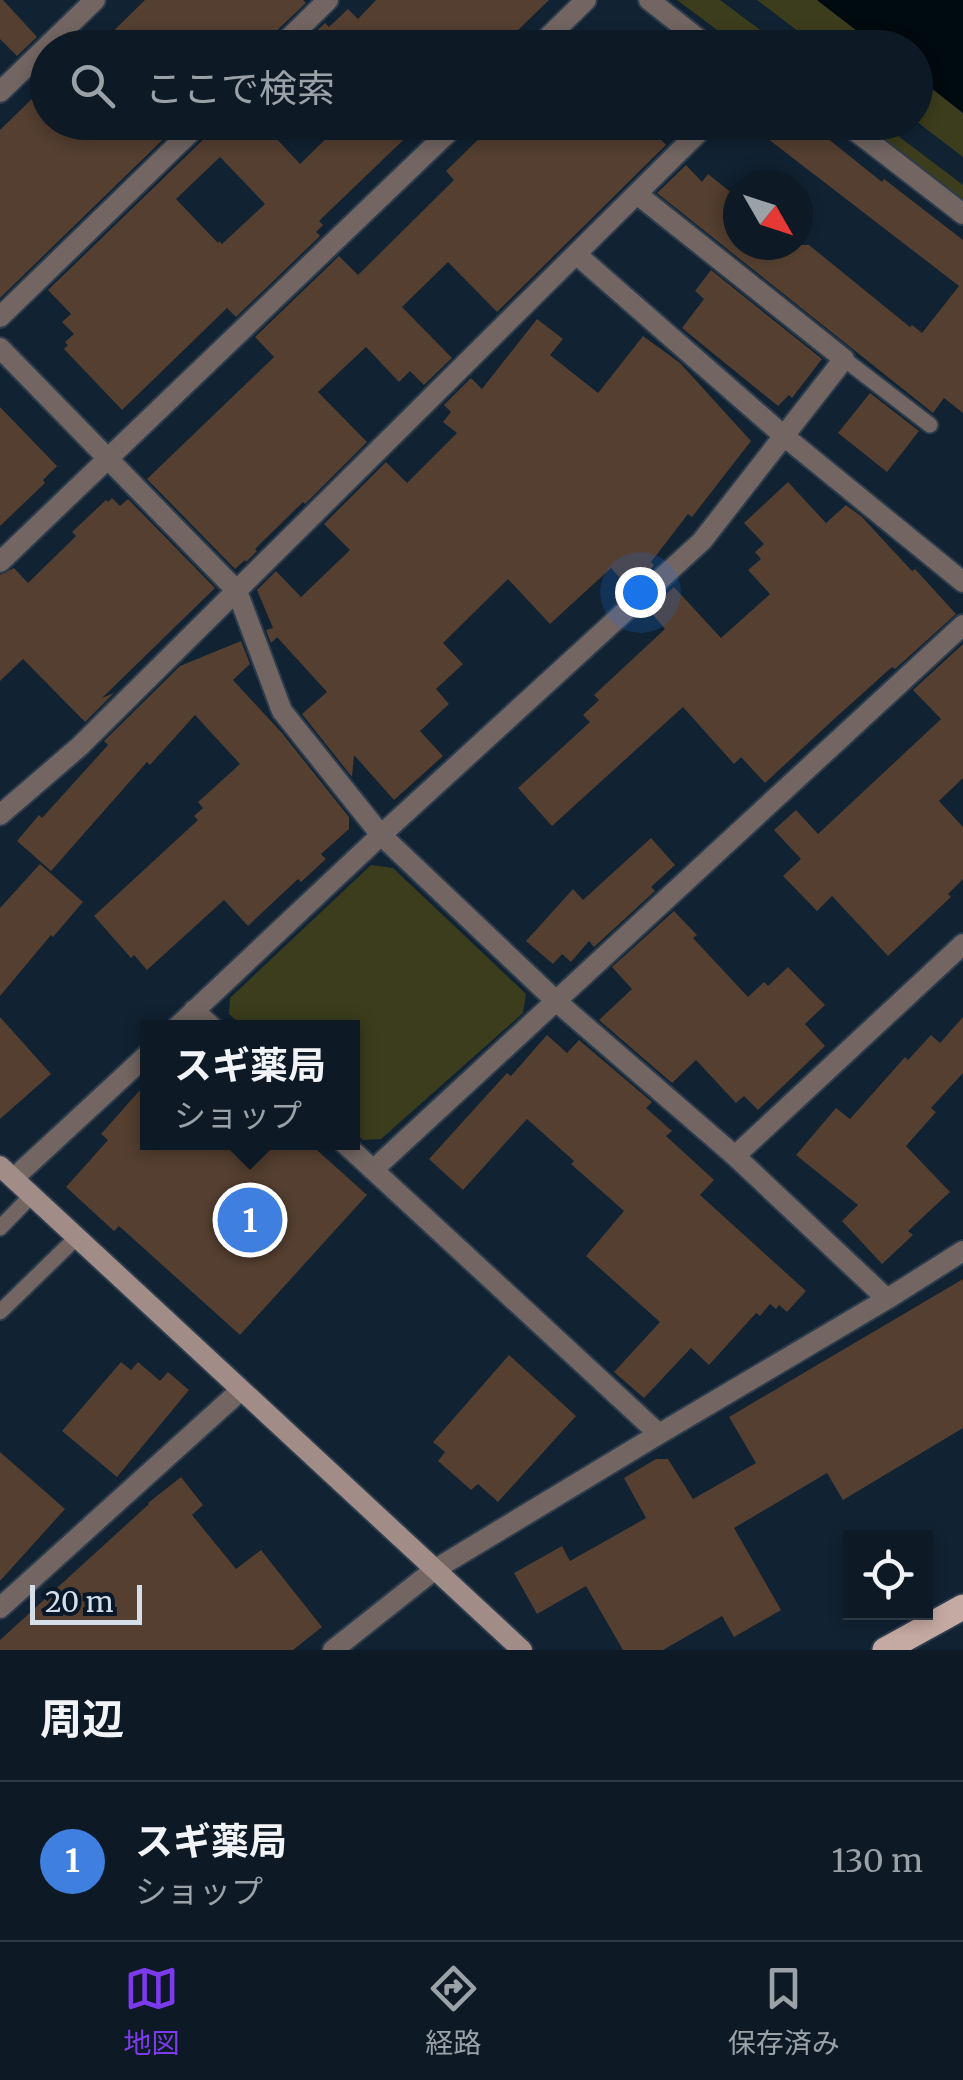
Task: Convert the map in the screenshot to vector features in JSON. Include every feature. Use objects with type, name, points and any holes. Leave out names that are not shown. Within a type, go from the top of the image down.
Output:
[{"type":"main road","points":[[885,1650],[963,1607]]},
{"type":"street","points":[[64,30],[95,0]]},
{"type":"street","points":[[297,30],[328,0]]},
{"type":"street","points":[[555,30],[586,0]]},
{"type":"street","points":[[649,0],[687,30]]},
{"type":"street","points":[[0,92],[30,63]]},
{"type":"street","points":[[0,318],[183,140]]},
{"type":"street","points":[[0,562],[440,140]]},
{"type":"street","points":[[0,815],[80,746],[691,140]]},
{"type":"street","points":[[867,140],[963,214]]},
{"type":"street","points":[[184,1020],[702,541],[844,359],[637,194]]},
{"type":"street","points":[[576,254],[784,436],[963,582]]},
{"type":"street","points":[[0,348],[237,591],[282,711],[382,835],[556,1001],[735,1156],[887,1299]]},
{"type":"street","points":[[373,1170],[963,625]]},
{"type":"street","points":[[735,1156],[963,944]]},
{"type":"street","points":[[194,1010],[205,1020]]},
{"type":"street","points":[[140,1061],[7,1172],[522,1650]]},
{"type":"street","points":[[351,1150],[658,1434]]},
{"type":"street","points":[[333,1650],[434,1570],[963,1251]]},
{"type":"street","points":[[0,1608],[241,1390]]},
{"type":"lane","points":[[844,359],[930,425]]},
{"type":"lane","points":[[0,1228],[32,1195]]},
{"type":"lane","points":[[0,1312],[77,1237]]},
{"type":"green space","points":[[677,0],[720,0],[760,30],[717,30]]},
{"type":"green space","points":[[757,0],[817,0],[856,30],[797,30]]},
{"type":"green space","points":[[933,89],[963,113],[963,157],[933,134]]},
{"type":"green space","points":[[884,140],[903,140],[963,185],[963,201]]},
{"type":"green space","points":[[371,865],[393,868],[526,994],[523,1013],[381,1139],[363,1140],[360,1020],[236,1020],[229,1014],[230,998]]},
{"type":"shaded area","points":[[817,0],[963,0],[963,113],[933,89],[933,30],[856,30]]},
{"type":"building","points":[[3,0],[31,30],[30,44],[17,56],[0,39]]},
{"type":"building","points":[[145,0],[306,3],[277,30],[114,30]]},
{"type":"building","points":[[376,0],[549,0],[518,30],[318,30],[325,23],[329,27],[348,9],[358,19]]},
{"type":"building","points":[[30,101],[30,140],[162,140],[0,298],[0,130]]},
{"type":"building","points":[[203,140],[278,140],[300,164],[325,140],[403,140],[319,221],[323,225],[316,232],[320,236],[236,317],[227,308],[122,410],[64,349],[68,345],[65,342],[74,334],[62,322],[71,314],[48,290]],"holes":[[[220,157],[265,204],[222,244],[176,199]]]},
{"type":"building","points":[[478,140],[661,140],[666,145],[497,312],[448,262],[402,307],[452,358],[424,385],[410,371],[399,382],[366,347],[318,392],[367,442],[235,569],[147,479],[274,357],[255,337],[339,256],[358,275],[454,180],[446,171]]},
{"type":"building","points":[[769,140],[830,140],[963,240],[963,413],[944,398],[933,413],[741,260],[813,260],[813,248],[922,333],[959,286]]},
{"type":"building","points":[[686,165],[702,182],[708,174],[723,186],[723,246],[657,193]]},
{"type":"building","points":[[711,270],[822,359],[792,398],[789,395],[778,406],[682,328],[704,299],[695,291]]},
{"type":"building","points":[[537,319],[563,339],[550,355],[598,393],[643,336],[680,363],[751,441],[692,517],[688,514],[651,562],[652,568],[630,589],[611,568],[550,624],[508,579],[443,643],[463,664],[436,689],[449,704],[420,731],[443,756],[394,800],[354,755],[352,777],[302,714],[327,692],[277,637],[271,643],[266,630],[273,628],[257,590],[276,571],[301,597],[350,550],[324,524],[386,462],[407,483],[457,433],[443,422],[451,412],[444,405],[471,378],[482,389]]},
{"type":"building","points":[[870,393],[919,431],[887,472],[838,433]]},
{"type":"building","points":[[0,407],[57,466],[43,480],[45,483],[0,526]]},
{"type":"building","points":[[788,482],[826,523],[846,505],[862,517],[956,614],[765,783],[741,757],[734,764],[683,707],[552,826],[518,788],[590,722],[583,715],[599,700],[594,695],[665,629],[649,610],[674,587],[721,638],[770,594],[748,570],[761,559],[755,552],[764,544],[744,523]]},
{"type":"building","points":[[112,498],[120,506],[128,499],[215,588],[102,698],[114,693],[85,722],[23,659],[0,681],[0,575],[14,568],[28,583],[76,536],[72,532]]},
{"type":"building","points":[[241,641],[250,664],[233,680],[282,733],[349,817],[349,829],[321,854],[326,859],[301,882],[298,879],[248,926],[224,900],[147,970],[134,955],[131,958],[94,916],[198,820],[194,816],[203,808],[198,802],[240,764],[195,715],[150,765],[147,762],[51,871],[17,841],[108,745],[104,741],[180,666]]},
{"type":"building","points":[[963,644],[963,778],[939,801],[963,827],[963,879],[948,894],[951,897],[888,956],[832,896],[817,911],[783,876],[801,859],[774,830],[796,810],[818,834],[941,719],[913,690]]},
{"type":"building","points":[[651,838],[675,865],[651,887],[655,891],[594,947],[589,941],[571,962],[562,954],[553,964],[526,941],[573,889],[583,900]]},
{"type":"building","points":[[40,864],[83,902],[0,996],[0,908]]},
{"type":"building","points":[[674,911],[697,935],[693,938],[748,997],[764,982],[768,986],[788,967],[825,1005],[805,1024],[825,1046],[758,1110],[744,1096],[736,1103],[696,1060],[672,1083],[599,1020],[632,989],[612,967]]},
{"type":"building","points":[[0,1017],[51,1074],[0,1119]]},
{"type":"building","points":[[963,1017],[963,1073],[931,1108],[936,1112],[906,1146],[950,1192],[908,1231],[913,1235],[882,1264],[842,1221],[858,1205],[796,1155],[836,1108],[850,1119],[905,1057],[908,1060],[931,1035],[940,1043]]},
{"type":"building","points":[[547,1035],[567,1053],[579,1040],[652,1102],[646,1108],[672,1131],[666,1136],[714,1180],[700,1195],[806,1291],[787,1312],[770,1304],[760,1316],[756,1313],[709,1365],[691,1348],[644,1398],[614,1372],[660,1322],[586,1256],[624,1211],[527,1119],[463,1190],[429,1159]]},
{"type":"building","points":[[140,1090],[140,1150],[317,1150],[367,1195],[240,1335],[119,1226],[114,1231],[66,1187],[108,1140],[101,1134]]},
{"type":"building","points":[[963,1279],[963,1428],[843,1500],[827,1473],[734,1528],[781,1610],[734,1637],[722,1616],[663,1650],[623,1650],[586,1586],[537,1614],[514,1573],[562,1546],[570,1561],[646,1518],[624,1478],[656,1459],[668,1459],[693,1499],[756,1463],[729,1417]]},
{"type":"building","points":[[509,1355],[576,1416],[498,1502],[478,1484],[471,1490],[438,1461],[445,1452],[433,1442]]},
{"type":"building","points":[[121,1362],[131,1370],[138,1362],[160,1381],[168,1372],[189,1390],[117,1477],[62,1431]]},
{"type":"building","points":[[0,1452],[65,1509],[0,1581]]},
{"type":"building","points":[[181,1477],[203,1505],[192,1515],[236,1569],[261,1550],[322,1627],[293,1650],[0,1650],[0,1640]]},
{"type":"place","name":"スギ薬局","points":[[250,1220]]}]
